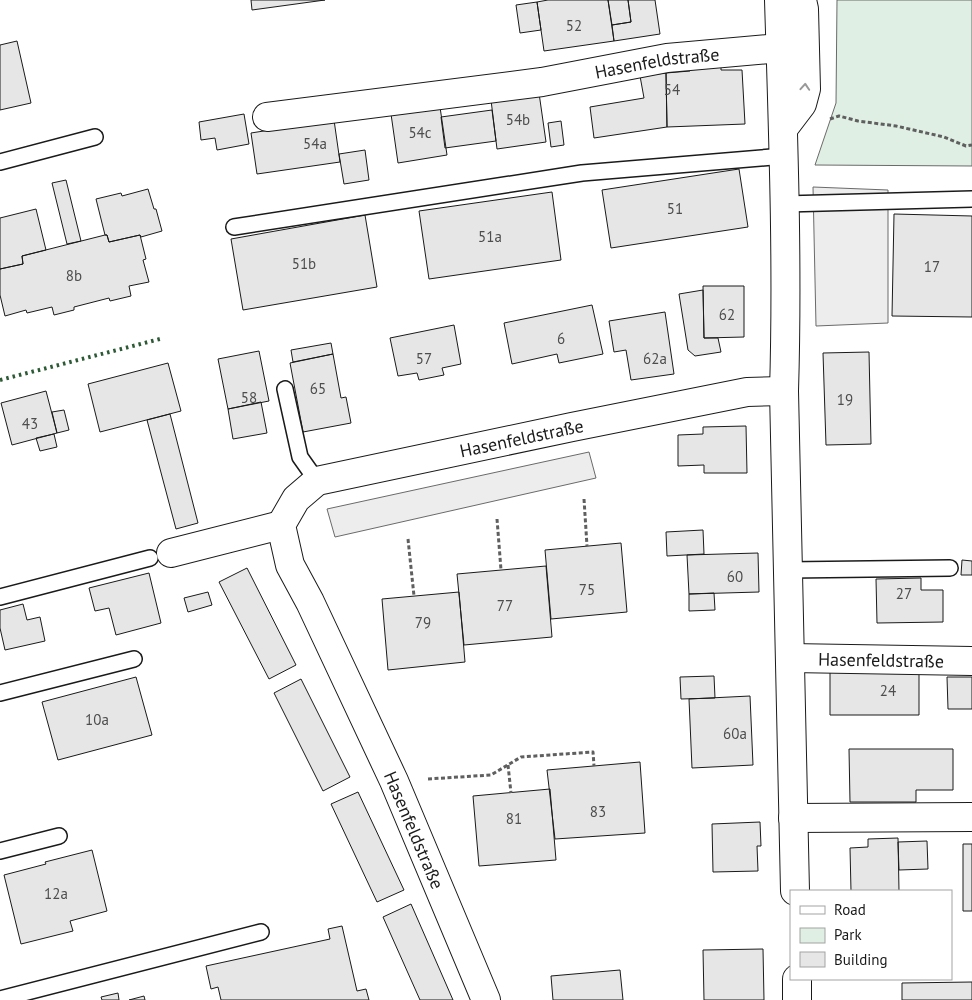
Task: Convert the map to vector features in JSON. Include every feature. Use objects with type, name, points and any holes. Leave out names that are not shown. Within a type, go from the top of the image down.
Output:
[{"type":"street","points":[[779,0],[784,141],[786,327],[784,391],[795,890]]},
{"type":"street","points":[[784,141],[802,104],[806,89],[804,9],[802,0]]},
{"type":"street","name":"Hasenfeldstraße","points":[[266,118],[542,82],[667,58],[780,48]]},
{"type":"street","name":"Hasenfeldstraße","points":[[486,1000],[394,781],[310,602],[290,565],[281,525],[296,499],[317,481],[747,392],[784,391]]},
{"type":"street","points":[[161,556],[281,525]]},
{"type":"street","name":"Hasenfeldstraße","points":[[790,658],[972,661]]},
{"type":"street","points":[[793,818],[972,817]]},
{"type":"street","points":[[797,980],[798,1000]]},
{"type":"lane","points":[[0,162],[95,137]]},
{"type":"lane","points":[[234,227],[784,141]]},
{"type":"lane","points":[[784,204],[972,199]]},
{"type":"lane","points":[[286,389],[300,457],[317,481]]},
{"type":"lane","points":[[0,596],[161,556]]},
{"type":"lane","points":[[788,570],[950,568]]},
{"type":"lane","points":[[0,693],[134,659]]},
{"type":"lane","points":[[0,851],[59,836]]},
{"type":"lane","points":[[0,999],[261,932]]},
{"type":"path","points":[[784,141],[810,131],[823,121],[839,116],[858,121],[896,126],[944,137],[966,146],[972,145]]},
{"type":"path","points":[[584,499],[588,546]]},
{"type":"path","points":[[497,519],[501,570]]},
{"type":"path","points":[[408,539],[414,596]]},
{"type":"path","points":[[394,781],[491,775],[521,757],[592,752],[594,766]]},
{"type":"path","points":[[508,765],[511,793]]},
{"type":"green space","points":[[837,0],[972,0],[972,166],[815,165],[836,103]]},
{"type":"shaded area","points":[[813,187],[888,190],[888,323],[816,326]]},
{"type":"shaded area","points":[[589,452],[596,478],[335,537],[327,509]]},
{"type":"building","points":[[251,0],[325,0],[252,10]]},
{"type":"building","points":[[548,0],[608,0],[614,41],[544,51],[537,2]]},
{"type":"building","points":[[608,0],[628,0],[631,22],[612,25]]},
{"type":"building","points":[[628,0],[655,0],[660,34],[614,41],[612,25],[631,22]]},
{"type":"building","points":[[537,2],[541,30],[520,33],[516,5]]},
{"type":"building","points":[[17,41],[31,103],[0,110],[0,45]]},
{"type":"building","points":[[721,64],[721,70],[742,70],[745,124],[667,127],[666,73],[690,71],[690,65]]},
{"type":"building","points":[[666,73],[667,127],[594,138],[590,107],[644,98],[640,76]]},
{"type":"building","points":[[539,93],[546,142],[497,149],[491,100]]},
{"type":"building","points":[[440,107],[447,155],[398,163],[391,114]]},
{"type":"building","points":[[492,110],[496,141],[445,148],[441,117]]},
{"type":"building","points":[[244,114],[249,144],[217,150],[215,138],[201,140],[199,122]]},
{"type":"building","points":[[334,120],[340,162],[257,174],[251,133]]},
{"type":"building","points":[[561,121],[564,145],[551,147],[548,123]]},
{"type":"building","points":[[365,150],[369,180],[344,184],[339,154]]},
{"type":"building","points":[[739,169],[748,227],[611,248],[602,190]]},
{"type":"building","points":[[66,180],[81,241],[67,244],[52,183]]},
{"type":"building","points":[[148,189],[162,231],[141,237],[140,235],[109,242],[107,235],[105,235],[96,199],[121,193],[122,196]]},
{"type":"building","points":[[552,192],[561,260],[429,279],[419,211]]},
{"type":"building","points":[[36,209],[46,250],[22,256],[23,264],[0,269],[0,218]]},
{"type":"building","points":[[894,214],[972,216],[972,317],[892,316]]},
{"type":"building","points":[[365,215],[377,287],[243,310],[231,239]]},
{"type":"building","points":[[107,235],[109,242],[140,235],[146,259],[143,260],[149,282],[129,286],[131,296],[110,301],[109,298],[74,307],[74,310],[54,315],[52,307],[27,313],[26,310],[5,316],[0,295],[0,269],[23,264],[22,256]]},
{"type":"building","points":[[703,286],[744,286],[744,337],[704,338]]},
{"type":"building","points":[[703,290],[704,338],[718,338],[721,352],[695,356],[688,350],[679,294]]},
{"type":"building","points":[[592,305],[603,354],[559,363],[557,354],[512,364],[504,323]]},
{"type":"building","points":[[665,312],[674,374],[631,380],[626,350],[614,352],[609,321]]},
{"type":"building","points":[[454,325],[461,364],[442,368],[444,375],[419,380],[417,373],[398,376],[390,338]]},
{"type":"building","points":[[331,343],[333,354],[293,362],[291,350]]},
{"type":"building","points":[[259,351],[269,401],[228,409],[218,359]]},
{"type":"building","points":[[869,352],[871,444],[826,445],[823,353]]},
{"type":"building","points":[[333,354],[341,398],[346,397],[351,423],[303,432],[290,363]]},
{"type":"building","points":[[168,363],[181,411],[100,432],[88,384]]},
{"type":"building","points":[[46,391],[57,433],[12,445],[1,403]]},
{"type":"building","points":[[261,402],[267,433],[233,439],[228,409]]},
{"type":"building","points":[[64,410],[69,430],[57,433],[52,412]]},
{"type":"building","points":[[170,414],[198,523],[176,529],[147,420]]},
{"type":"building","points":[[746,426],[747,473],[704,473],[704,465],[678,466],[678,435],[703,434],[703,427]]},
{"type":"building","points":[[54,434],[57,447],[40,451],[36,438]]},
{"type":"building","points":[[703,530],[704,554],[667,556],[666,532]]},
{"type":"building","points":[[621,543],[627,612],[551,619],[545,550]]},
{"type":"building","points":[[758,553],[759,592],[689,594],[687,555]]},
{"type":"building","points":[[962,560],[972,561],[972,575],[961,575]]},
{"type":"building","points":[[546,566],[552,637],[464,645],[457,574]]},
{"type":"building","points":[[247,568],[296,665],[269,679],[219,582]]},
{"type":"building","points":[[149,573],[161,623],[116,635],[109,608],[95,611],[89,588]]},
{"type":"building","points":[[921,578],[921,590],[943,590],[943,622],[877,623],[876,579]]},
{"type":"building","points":[[208,592],[212,605],[188,612],[184,598]]},
{"type":"building","points":[[459,592],[465,662],[388,670],[382,599]]},
{"type":"building","points":[[714,593],[715,610],[689,611],[689,594]]},
{"type":"building","points":[[23,604],[27,620],[40,617],[45,641],[5,650],[0,628],[0,610]]},
{"type":"building","points":[[830,671],[919,671],[919,715],[830,715]]},
{"type":"building","points":[[714,676],[715,698],[681,699],[680,677]]},
{"type":"building","points":[[136,677],[152,735],[58,760],[42,702]]},
{"type":"building","points":[[947,677],[972,677],[972,709],[948,709]]},
{"type":"building","points":[[301,679],[350,777],[323,791],[274,693]]},
{"type":"building","points":[[750,696],[753,765],[692,768],[689,699]]},
{"type":"building","points":[[849,749],[953,749],[953,790],[916,790],[916,802],[850,802]]},
{"type":"building","points":[[640,762],[645,833],[555,839],[547,770]]},
{"type":"building","points":[[550,789],[556,860],[479,866],[473,796]]},
{"type":"building","points":[[358,792],[404,890],[377,902],[331,804]]},
{"type":"building","points":[[760,822],[761,846],[757,846],[758,871],[713,872],[712,824]]},
{"type":"building","points":[[898,838],[899,890],[851,890],[850,848],[868,847],[868,839]]},
{"type":"building","points":[[927,841],[928,869],[899,870],[898,842]]},
{"type":"building","points":[[963,844],[972,844],[972,911],[963,911]]},
{"type":"building","points":[[92,850],[107,911],[70,921],[73,931],[21,944],[4,875]]},
{"type":"building","points":[[411,904],[453,1000],[420,1000],[383,917]]},
{"type":"building","points":[[342,926],[357,991],[366,989],[369,1000],[221,1000],[218,987],[211,989],[206,966],[330,939],[328,929]]},
{"type":"building","points":[[763,949],[764,1000],[704,1000],[703,950]]},
{"type":"building","points":[[620,970],[623,1000],[553,1000],[551,976]]},
{"type":"building","points":[[972,982],[972,1000],[902,1000],[902,983]]},
{"type":"building","points":[[118,993],[119,1000],[102,1000],[101,997]]},
{"type":"building","points":[[144,996],[145,1000],[129,1000]]},
{"type":"hedge","points":[[0,380],[160,339]]}]
